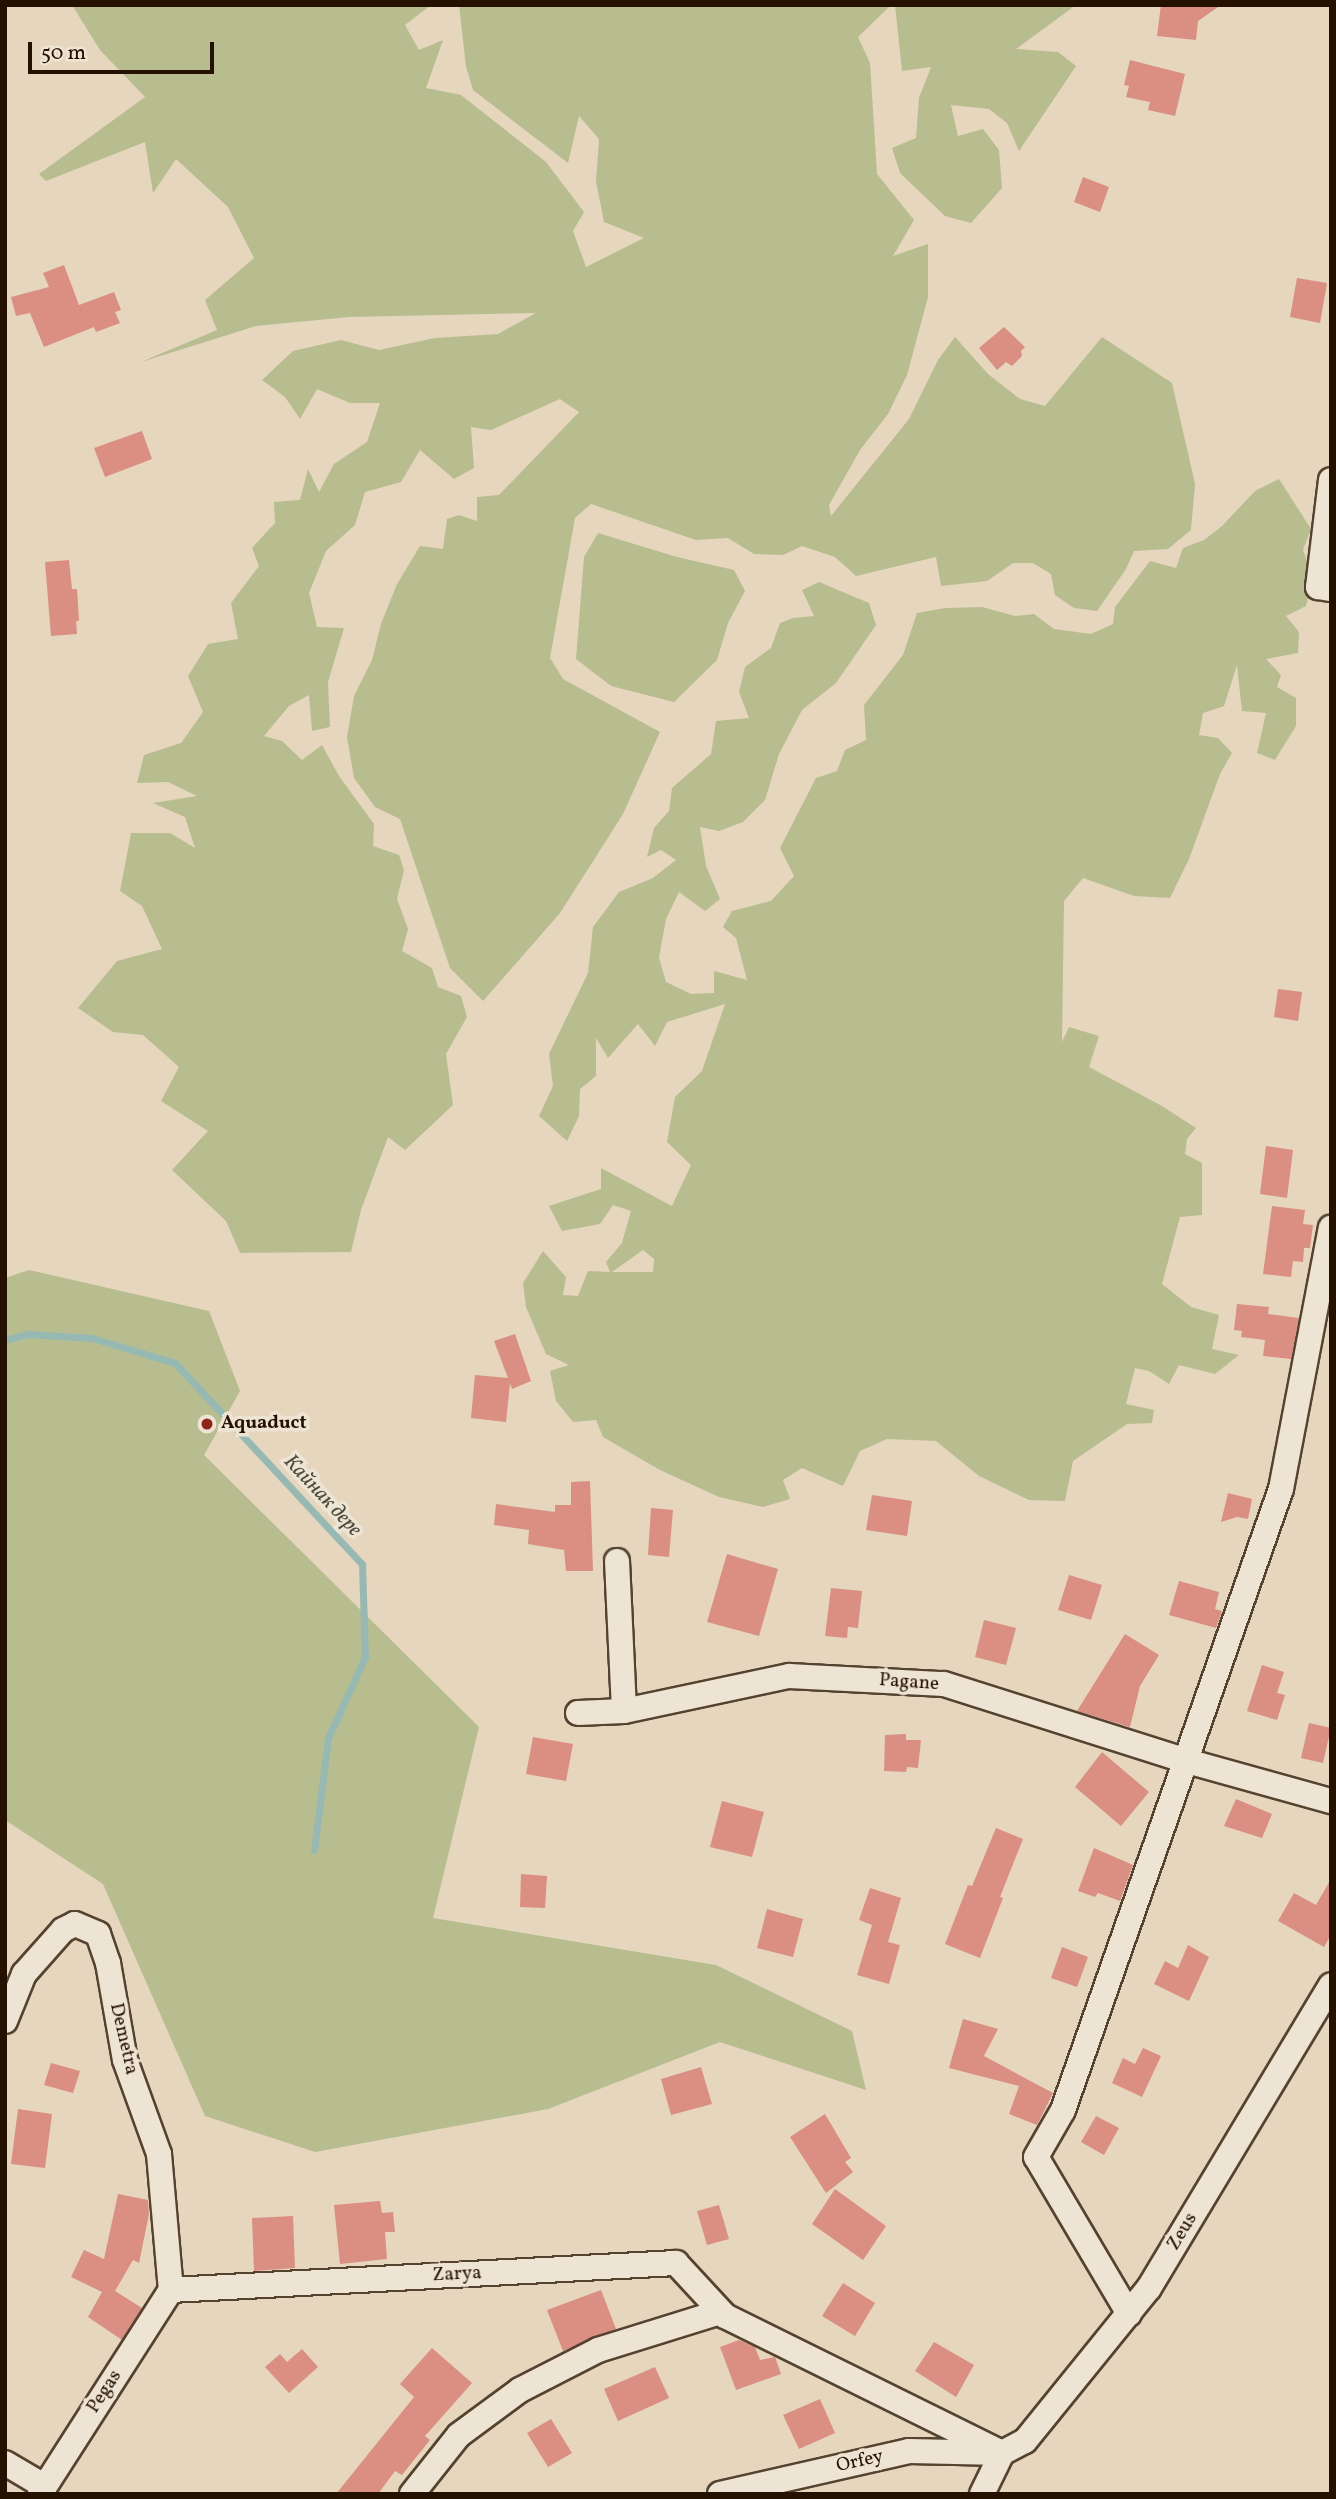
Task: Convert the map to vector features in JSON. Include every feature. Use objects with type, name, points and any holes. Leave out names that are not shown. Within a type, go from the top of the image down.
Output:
[{"type":"street","points":[[1325,588],[1331,480]]},
{"type":"street","points":[[1129,2314],[1036,2157],[1063,2109],[1280,1489],[1331,1228]]},
{"type":"street","points":[[617,1561],[624,1711]]},
{"type":"street","name":"Pagane","points":[[578,1713],[624,1711],[789,1675],[944,1684],[1183,1760],[1331,1801]]},
{"type":"street","name":"Demetra","points":[[5,2021],[24,1974],[63,1930],[75,1924],[99,1934],[108,1964],[125,2060],[159,2154],[171,2290]]},
{"type":"street","name":"Zeus","points":[[1002,2453],[1025,2441],[1149,2288],[1331,1985]]},
{"type":"street","name":"Zarya","points":[[171,2290],[676,2263],[720,2312],[1002,2453]]},
{"type":"street","name":"Pegas","points":[[42,2490],[171,2290]]},
{"type":"street","points":[[412,2494],[459,2435],[520,2390],[598,2350],[720,2312]]},
{"type":"street","name":"Orfey","points":[[720,2494],[909,2451],[1002,2453]]},
{"type":"street","points":[[982,2494],[1002,2453]]},
{"type":"street","points":[[5,2463],[42,2490]]},
{"type":"green space","points":[[72,5],[431,5],[405,25],[419,50],[443,40],[426,88],[461,95],[546,162],[584,212],[573,231],[586,267],[644,238],[604,222],[596,181],[599,139],[579,116],[568,163],[473,90],[466,67],[459,5],[891,5],[858,37],[870,63],[877,174],[914,220],[893,256],[928,244],[928,297],[907,375],[888,414],[860,450],[829,505],[831,516],[909,419],[938,360],[955,337],[988,374],[1020,399],[1045,406],[1102,337],[1172,383],[1195,484],[1191,530],[1168,549],[1134,551],[1126,569],[1097,611],[1074,608],[1055,595],[1051,574],[1033,563],[1013,563],[987,581],[941,586],[936,557],[856,576],[835,557],[802,546],[783,555],[754,554],[728,538],[696,540],[591,504],[575,518],[550,658],[563,679],[660,732],[623,814],[560,913],[483,1001],[450,968],[400,819],[375,807],[354,778],[347,737],[354,696],[372,660],[381,624],[397,584],[420,546],[443,549],[447,519],[459,515],[477,521],[477,497],[499,495],[579,412],[560,399],[491,430],[471,427],[474,468],[454,479],[420,450],[401,482],[365,492],[355,525],[326,551],[309,593],[317,627],[344,628],[328,682],[330,727],[312,731],[309,695],[289,706],[264,736],[282,741],[302,760],[322,745],[339,776],[374,824],[373,846],[399,855],[404,870],[397,899],[408,929],[402,951],[432,968],[438,987],[461,996],[467,1017],[446,1054],[453,1105],[405,1150],[388,1137],[361,1210],[351,1252],[240,1253],[226,1221],[172,1170],[208,1131],[161,1101],[179,1067],[143,1035],[113,1032],[78,1008],[117,961],[162,949],[142,906],[120,891],[131,833],[170,833],[195,848],[185,817],[153,803],[197,796],[168,782],[137,783],[144,755],[181,743],[203,712],[188,676],[208,644],[238,639],[231,603],[259,566],[252,548],[275,523],[274,502],[300,500],[308,469],[319,492],[334,464],[367,442],[380,403],[350,403],[317,389],[300,419],[285,397],[262,380],[293,351],[341,340],[379,350],[435,338],[498,334],[536,313],[349,317],[256,326],[141,362],[217,330],[205,300],[254,258],[228,207],[176,159],[153,193],[145,142],[46,181],[39,174],[145,97],[100,50]]},
{"type":"green space","points":[[895,5],[1076,5],[1016,49],[1058,52],[1076,66],[1019,151],[1007,123],[989,109],[951,105],[958,136],[983,129],[999,150],[1002,188],[971,223],[945,216],[900,173],[892,148],[916,138],[919,98],[931,67],[902,71]]},
{"type":"green space","points":[[1279,479],[1311,529],[1303,550],[1313,578],[1306,606],[1286,616],[1299,632],[1298,653],[1266,659],[1281,675],[1277,687],[1296,698],[1296,726],[1275,760],[1257,753],[1266,713],[1242,711],[1237,665],[1224,706],[1203,713],[1199,735],[1218,738],[1232,753],[1220,774],[1189,859],[1170,898],[1134,896],[1083,878],[1064,901],[1062,1042],[1069,1027],[1099,1036],[1089,1067],[1162,1106],[1196,1128],[1187,1139],[1185,1154],[1202,1163],[1202,1215],[1180,1217],[1162,1284],[1191,1307],[1219,1315],[1212,1349],[1239,1355],[1215,1374],[1179,1365],[1169,1384],[1149,1371],[1135,1368],[1126,1404],[1154,1410],[1152,1423],[1127,1424],[1073,1461],[1065,1501],[1029,1500],[979,1476],[936,1441],[887,1439],[860,1451],[843,1486],[802,1468],[783,1480],[790,1499],[763,1507],[719,1497],[660,1470],[603,1437],[596,1420],[573,1422],[556,1401],[550,1371],[569,1365],[546,1354],[526,1307],[523,1283],[543,1251],[566,1277],[563,1295],[578,1296],[588,1271],[610,1272],[606,1262],[622,1243],[631,1211],[613,1205],[600,1224],[562,1231],[549,1206],[601,1189],[601,1168],[672,1206],[691,1165],[667,1142],[675,1097],[702,1071],[725,1004],[667,1022],[655,1046],[638,1024],[608,1058],[596,1038],[596,1076],[580,1089],[579,1116],[567,1141],[539,1116],[553,1086],[549,1054],[588,973],[593,927],[619,892],[653,878],[676,860],[661,850],[647,857],[654,828],[669,811],[672,788],[711,754],[716,721],[749,718],[739,692],[745,667],[771,648],[780,623],[793,618],[814,616],[802,590],[819,582],[869,603],[876,625],[836,683],[802,710],[779,754],[765,800],[743,822],[719,831],[700,827],[706,866],[720,899],[705,911],[679,892],[666,919],[659,958],[666,982],[691,994],[714,993],[714,971],[747,980],[736,938],[723,927],[732,911],[771,901],[794,876],[780,848],[816,778],[837,771],[845,750],[866,740],[864,705],[903,655],[917,613],[945,608],[982,607],[1015,616],[1034,614],[1054,629],[1091,634],[1113,624],[1115,607],[1150,561],[1176,568],[1183,548],[1204,540],[1222,526],[1255,491]],"holes":[[[643,1250],[654,1259],[653,1272],[612,1272]]]},
{"type":"green space","points":[[598,533],[677,557],[734,570],[745,591],[728,623],[717,660],[674,702],[611,686],[576,659],[584,557]]},
{"type":"green space","points":[[29,1270],[209,1311],[240,1391],[204,1455],[479,1727],[433,1918],[716,1965],[852,2031],[866,2090],[720,2042],[548,2109],[315,2152],[205,2116],[103,1884],[5,1820],[5,1278]]},
{"type":"building","points":[[1161,5],[1221,5],[1198,21],[1196,40],[1157,36]]},
{"type":"building","points":[[1130,60],[1185,74],[1175,116],[1148,110],[1150,102],[1126,97],[1129,86],[1124,85]]},
{"type":"building","points":[[1083,177],[1109,187],[1100,212],[1074,202]]},
{"type":"building","points":[[64,265],[79,305],[114,292],[121,310],[115,312],[120,323],[96,332],[94,327],[44,347],[30,313],[16,316],[11,297],[49,287],[43,273]]},
{"type":"building","points":[[1297,278],[1327,283],[1320,323],[1290,317]]},
{"type":"building","points":[[1004,327],[1025,347],[1021,351],[1022,356],[1012,366],[1006,362],[997,370],[979,348]]},
{"type":"building","points":[[142,431],[152,459],[105,477],[94,448]]},
{"type":"building","points":[[69,560],[72,589],[77,589],[77,634],[51,636],[45,562]]},
{"type":"building","points":[[1278,989],[1302,992],[1298,1021],[1274,1017]]},
{"type":"building","points":[[1266,1146],[1293,1150],[1287,1198],[1260,1194]]},
{"type":"building","points":[[1272,1206],[1305,1210],[1303,1224],[1313,1225],[1310,1248],[1304,1248],[1303,1262],[1293,1261],[1291,1277],[1263,1274]]},
{"type":"building","points":[[1237,1304],[1269,1307],[1268,1314],[1299,1318],[1291,1359],[1263,1356],[1265,1340],[1241,1337],[1242,1331],[1234,1330]]},
{"type":"building","points":[[515,1334],[531,1381],[512,1389],[510,1383],[506,1422],[471,1418],[475,1375],[508,1378],[494,1341]]},
{"type":"building","points":[[590,1481],[593,1571],[566,1571],[564,1550],[528,1544],[529,1530],[494,1525],[496,1504],[555,1512],[555,1505],[571,1505],[571,1482]]},
{"type":"building","points":[[1228,1493],[1252,1499],[1248,1519],[1237,1517],[1221,1522]]},
{"type":"building","points":[[872,1495],[912,1501],[907,1536],[866,1530]]},
{"type":"building","points":[[651,1508],[673,1510],[669,1557],[648,1555]]},
{"type":"building","points":[[727,1554],[778,1569],[759,1636],[707,1622]]},
{"type":"building","points":[[1069,1575],[1102,1585],[1091,1620],[1058,1610]]},
{"type":"building","points":[[1179,1581],[1219,1592],[1215,1609],[1222,1611],[1216,1628],[1169,1615]]},
{"type":"building","points":[[831,1588],[862,1591],[858,1628],[848,1627],[847,1638],[825,1636]]},
{"type":"building","points":[[984,1620],[1016,1628],[1006,1665],[975,1657]]},
{"type":"building","points":[[1125,1634],[1159,1655],[1140,1686],[1130,1727],[1077,1711]]},
{"type":"building","points":[[1262,1665],[1284,1672],[1277,1693],[1285,1695],[1277,1720],[1247,1711]]},
{"type":"building","points":[[1309,1723],[1331,1728],[1323,1763],[1301,1758]]},
{"type":"building","points":[[906,1734],[906,1740],[921,1740],[918,1768],[907,1767],[906,1772],[884,1771],[885,1735]]},
{"type":"building","points":[[533,1737],[573,1744],[566,1781],[526,1774]]},
{"type":"building","points":[[1102,1752],[1149,1792],[1121,1826],[1075,1787]]},
{"type":"building","points":[[1236,1799],[1272,1814],[1262,1838],[1224,1826]]},
{"type":"building","points":[[722,1801],[764,1812],[752,1857],[710,1847]]},
{"type":"building","points":[[996,1828],[1023,1839],[980,1958],[945,1944],[968,1885],[972,1886]]},
{"type":"building","points":[[1094,1848],[1133,1865],[1120,1901],[1098,1893],[1095,1897],[1078,1891]]},
{"type":"building","points":[[521,1874],[547,1876],[545,1908],[520,1907]]},
{"type":"building","points":[[1331,1879],[1331,1935],[1324,1947],[1278,1921],[1294,1893],[1316,1905]]},
{"type":"building","points":[[870,1888],[901,1898],[888,1942],[900,1945],[889,1984],[857,1975],[872,1925],[859,1920]]},
{"type":"building","points":[[767,1909],[803,1919],[793,1957],[757,1948]]},
{"type":"building","points":[[1188,1945],[1209,1957],[1189,2001],[1154,1984],[1165,1961],[1178,1968]]},
{"type":"building","points":[[1062,1947],[1088,1957],[1077,1987],[1051,1978]]},
{"type":"building","points":[[963,2019],[998,2029],[984,2056],[1053,2093],[1037,2125],[1009,2114],[1019,2086],[949,2068]]},
{"type":"building","points":[[1143,2048],[1161,2056],[1142,2097],[1112,2083],[1123,2058],[1135,2064]]},
{"type":"building","points":[[51,2063],[80,2071],[73,2093],[44,2085]]},
{"type":"building","points":[[701,2067],[712,2104],[671,2115],[661,2079]]},
{"type":"building","points":[[18,2109],[52,2114],[45,2168],[11,2164]]},
{"type":"building","points":[[825,2114],[851,2158],[845,2162],[853,2172],[826,2193],[790,2137]]},
{"type":"building","points":[[1096,2116],[1119,2128],[1104,2155],[1081,2142]]},
{"type":"building","points":[[835,2189],[886,2226],[863,2260],[812,2224]]},
{"type":"building","points":[[118,2194],[148,2200],[149,2214],[139,2263],[133,2260],[115,2291],[142,2308],[122,2340],[88,2317],[102,2292],[71,2277],[84,2250],[104,2259]]},
{"type":"building","points":[[380,2201],[382,2213],[393,2212],[395,2232],[385,2232],[387,2259],[340,2264],[334,2205]]},
{"type":"building","points":[[719,2205],[729,2239],[707,2245],[697,2211]]},
{"type":"building","points":[[293,2216],[295,2268],[254,2271],[252,2218]]},
{"type":"building","points":[[843,2283],[875,2303],[855,2336],[822,2316]]},
{"type":"building","points":[[601,2290],[616,2329],[563,2351],[547,2310]]},
{"type":"building","points":[[739,2340],[755,2347],[760,2360],[775,2357],[781,2374],[736,2390],[720,2347]]},
{"type":"building","points":[[934,2342],[974,2365],[956,2397],[915,2371]]},
{"type":"building","points":[[432,2348],[472,2383],[425,2436],[430,2440],[402,2475],[395,2471],[378,2494],[336,2494],[414,2397],[400,2384]]},
{"type":"building","points":[[302,2349],[318,2367],[289,2393],[265,2367],[280,2354],[287,2362]]},
{"type":"building","points":[[655,2367],[669,2398],[618,2421],[604,2389]]},
{"type":"building","points":[[820,2399],[835,2433],[799,2449],[783,2415]]},
{"type":"building","points":[[551,2419],[572,2453],[548,2467],[527,2433]]},
{"type":"waterway","name":"Кайнак дере","points":[[5,1340],[28,1334],[92,1338],[175,1363],[362,1564],[365,1657],[328,1738],[314,1850]]},
{"type":"place","name":"Aquaduct","points":[[207,1424]]}]
